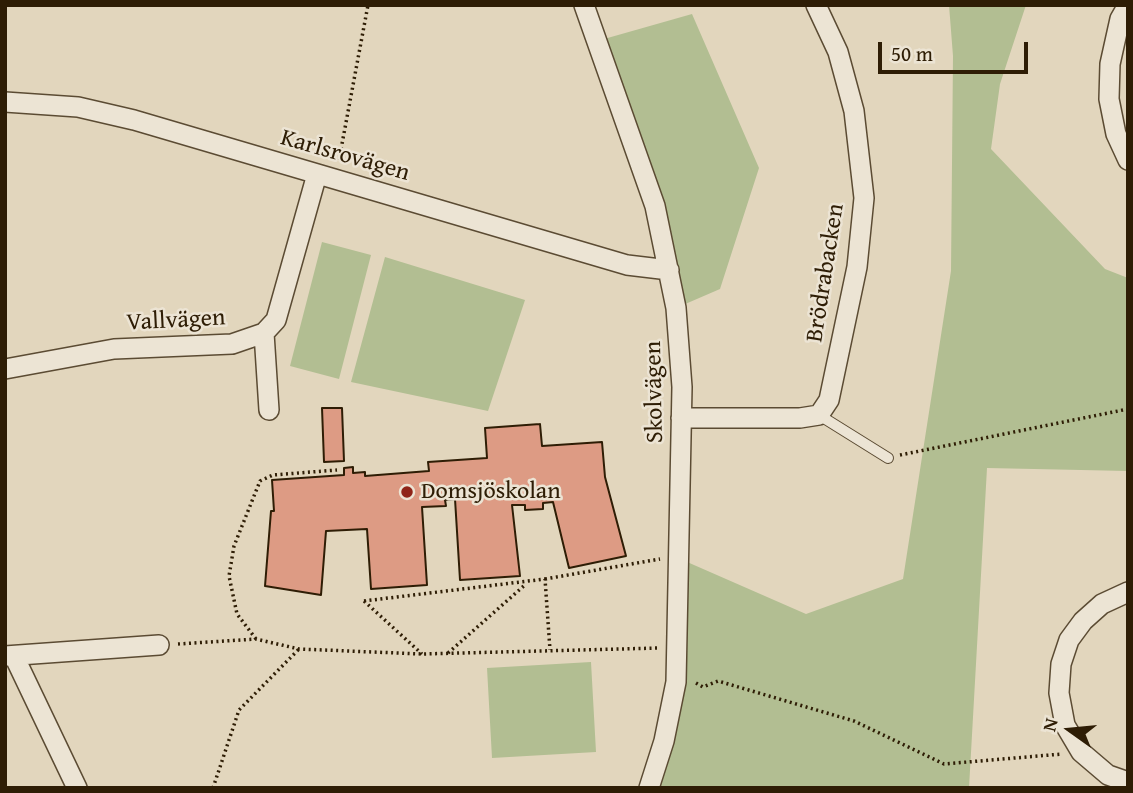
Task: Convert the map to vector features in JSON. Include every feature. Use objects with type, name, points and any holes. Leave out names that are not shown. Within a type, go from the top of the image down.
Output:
[{"type":"street","name":"Skolvägen","points":[[584,5],[655,206],[676,308],[681,418],[676,673],[664,741],[649,788]]},
{"type":"street","name":"Brödrabacken","points":[[816,5],[838,52],[854,111],[864,198],[857,267],[829,401],[819,415]]},
{"type":"street","points":[[1128,5],[1120,19],[1110,64],[1109,99],[1116,134],[1128,160]]},
{"type":"street","name":"Karlsrovägen","points":[[5,102],[78,107],[134,120],[627,265],[669,270]]},
{"type":"street","points":[[269,410],[264,333],[276,320],[326,176]]},
{"type":"street","name":"Vallvägen","points":[[5,369],[114,349],[232,344],[264,333]]},
{"type":"street","points":[[681,418],[800,418],[819,415]]},
{"type":"street","points":[[1128,592],[1102,604],[1083,621],[1069,640],[1061,664],[1059,693],[1065,725],[1081,752],[1108,775],[1128,782]]},
{"type":"street","points":[[76,788],[9,656],[159,645]]},
{"type":"lane","points":[[819,415],[888,458]]},
{"type":"path","points":[[326,176],[368,5]]},
{"type":"path","points":[[888,458],[1128,408]]},
{"type":"path","points":[[256,639],[237,614],[229,576],[234,546],[260,481],[273,475],[337,470]]},
{"type":"path","points":[[422,654],[364,601],[527,583],[649,560],[678,558]]},
{"type":"path","points":[[545,579],[550,651]]},
{"type":"path","points":[[448,653],[527,583]]},
{"type":"path","points":[[159,645],[256,639],[299,649],[422,654],[677,648]]},
{"type":"path","points":[[213,788],[239,710],[299,649]]},
{"type":"path","points":[[676,673],[704,687],[718,681],[854,721],[944,764],[1081,752]]},
{"type":"green space","points":[[949,5],[1026,5],[1000,84],[991,149],[1105,269],[1128,278],[1128,471],[987,468],[969,788],[649,788],[664,741],[678,558],[806,614],[903,579],[951,271],[953,56]]},
{"type":"green space","points":[[692,14],[759,168],[720,289],[676,308],[597,41]]},
{"type":"green space","points":[[322,242],[371,255],[339,379],[290,366]]},
{"type":"green space","points":[[385,257],[525,300],[488,411],[351,382]]},
{"type":"green space","points":[[591,662],[596,752],[492,758],[487,668]]},
{"type":"building","points":[[322,408],[342,408],[344,461],[324,462]]},
{"type":"building","points":[[540,424],[542,446],[602,442],[605,477],[626,556],[569,568],[553,502],[543,503],[543,509],[525,510],[525,505],[512,505],[520,576],[460,580],[455,499],[445,500],[446,506],[422,507],[427,585],[371,589],[367,529],[326,531],[321,595],[265,586],[271,511],[274,511],[272,480],[344,475],[344,468],[353,467],[353,473],[365,472],[365,476],[429,471],[428,462],[487,458],[485,428]]},
{"type":"place","name":"Domsjöskolan","points":[[407,492]]}]
